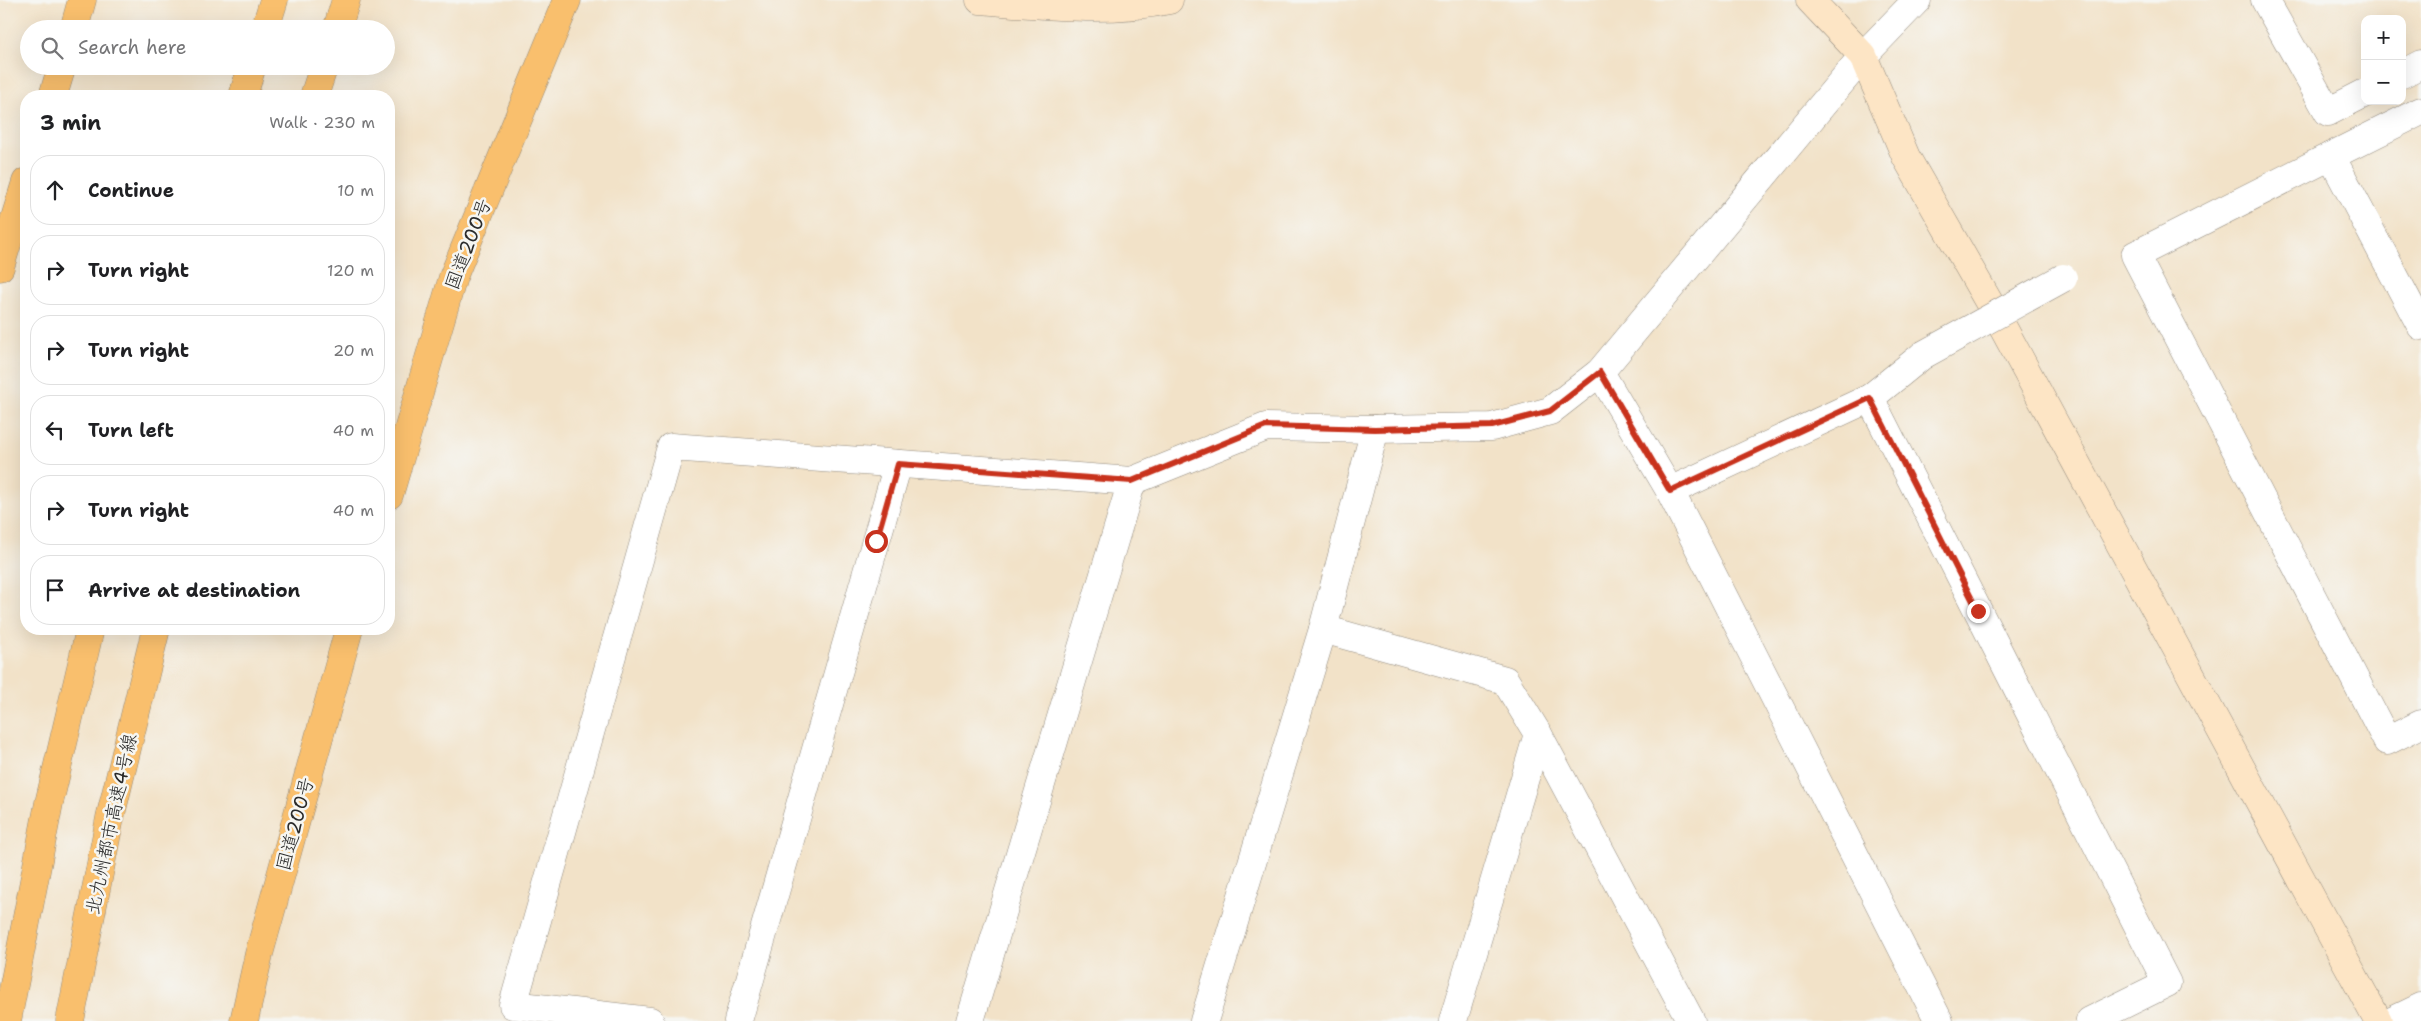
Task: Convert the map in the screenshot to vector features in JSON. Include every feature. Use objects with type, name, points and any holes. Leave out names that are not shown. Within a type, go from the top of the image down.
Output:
[{"type":"highway","points":[[76,20],[82,0]]},
{"type":"highway","points":[[268,20],[274,0]]},
{"type":"highway","points":[[340,20],[346,0]]},
{"type":"highway","name":"国道200号","points":[[395,475],[453,278],[567,0]]},
{"type":"highway","points":[[55,90],[59,75]]},
{"type":"highway","points":[[245,90],[249,75]]},
{"type":"highway","points":[[316,90],[321,75]]},
{"type":"highway","points":[[0,267],[20,202]]},
{"type":"highway","points":[[7,1021],[49,803],[89,635]]},
{"type":"highway","name":"北九州都市高速4号線","points":[[70,1021],[110,818],[155,635]]},
{"type":"highway","name":"国道200号","points":[[244,1021],[259,954],[347,635]]},
{"type":"street","points":[[980,0],[1072,7],[1151,4],[1169,0]]},
{"type":"street","points":[[1810,0],[1863,56],[1906,157],[1994,311],[2378,1021]]},
{"type":"street","points":[[650,1021],[513,1005],[671,447],[1132,481],[1266,426],[1375,429],[1492,426],[1550,411],[1600,372],[1863,56],[1918,0]]},
{"type":"street","points":[[2264,0],[2328,112],[2361,95]]},
{"type":"street","points":[[2406,72],[2421,64]]},
{"type":"street","points":[[2421,111],[2135,255],[2387,741],[2421,724]]},
{"type":"street","points":[[2331,156],[2421,326]]},
{"type":"street","points":[[1670,491],[1870,398],[1923,355],[2063,278]]},
{"type":"street","points":[[1600,372],[1670,491],[1939,1021]]},
{"type":"street","points":[[1870,398],[2168,982],[2090,1021]]},
{"type":"street","points":[[1204,1021],[1323,629],[1375,429]]},
{"type":"street","points":[[738,1021],[898,464]]},
{"type":"street","points":[[970,1021],[1132,481]]},
{"type":"street","points":[[1323,629],[1505,680],[1538,734],[1691,1021]]},
{"type":"street","points":[[1453,1021],[1538,734]]},
{"type":"street","points":[[2392,1021],[2421,1007]]},
{"type":"route","points":[[876,541],[898,464],[1132,481],[1266,426],[1375,429],[1492,426],[1550,411],[1600,372],[1670,491],[1870,398],[1978,611]]}]
